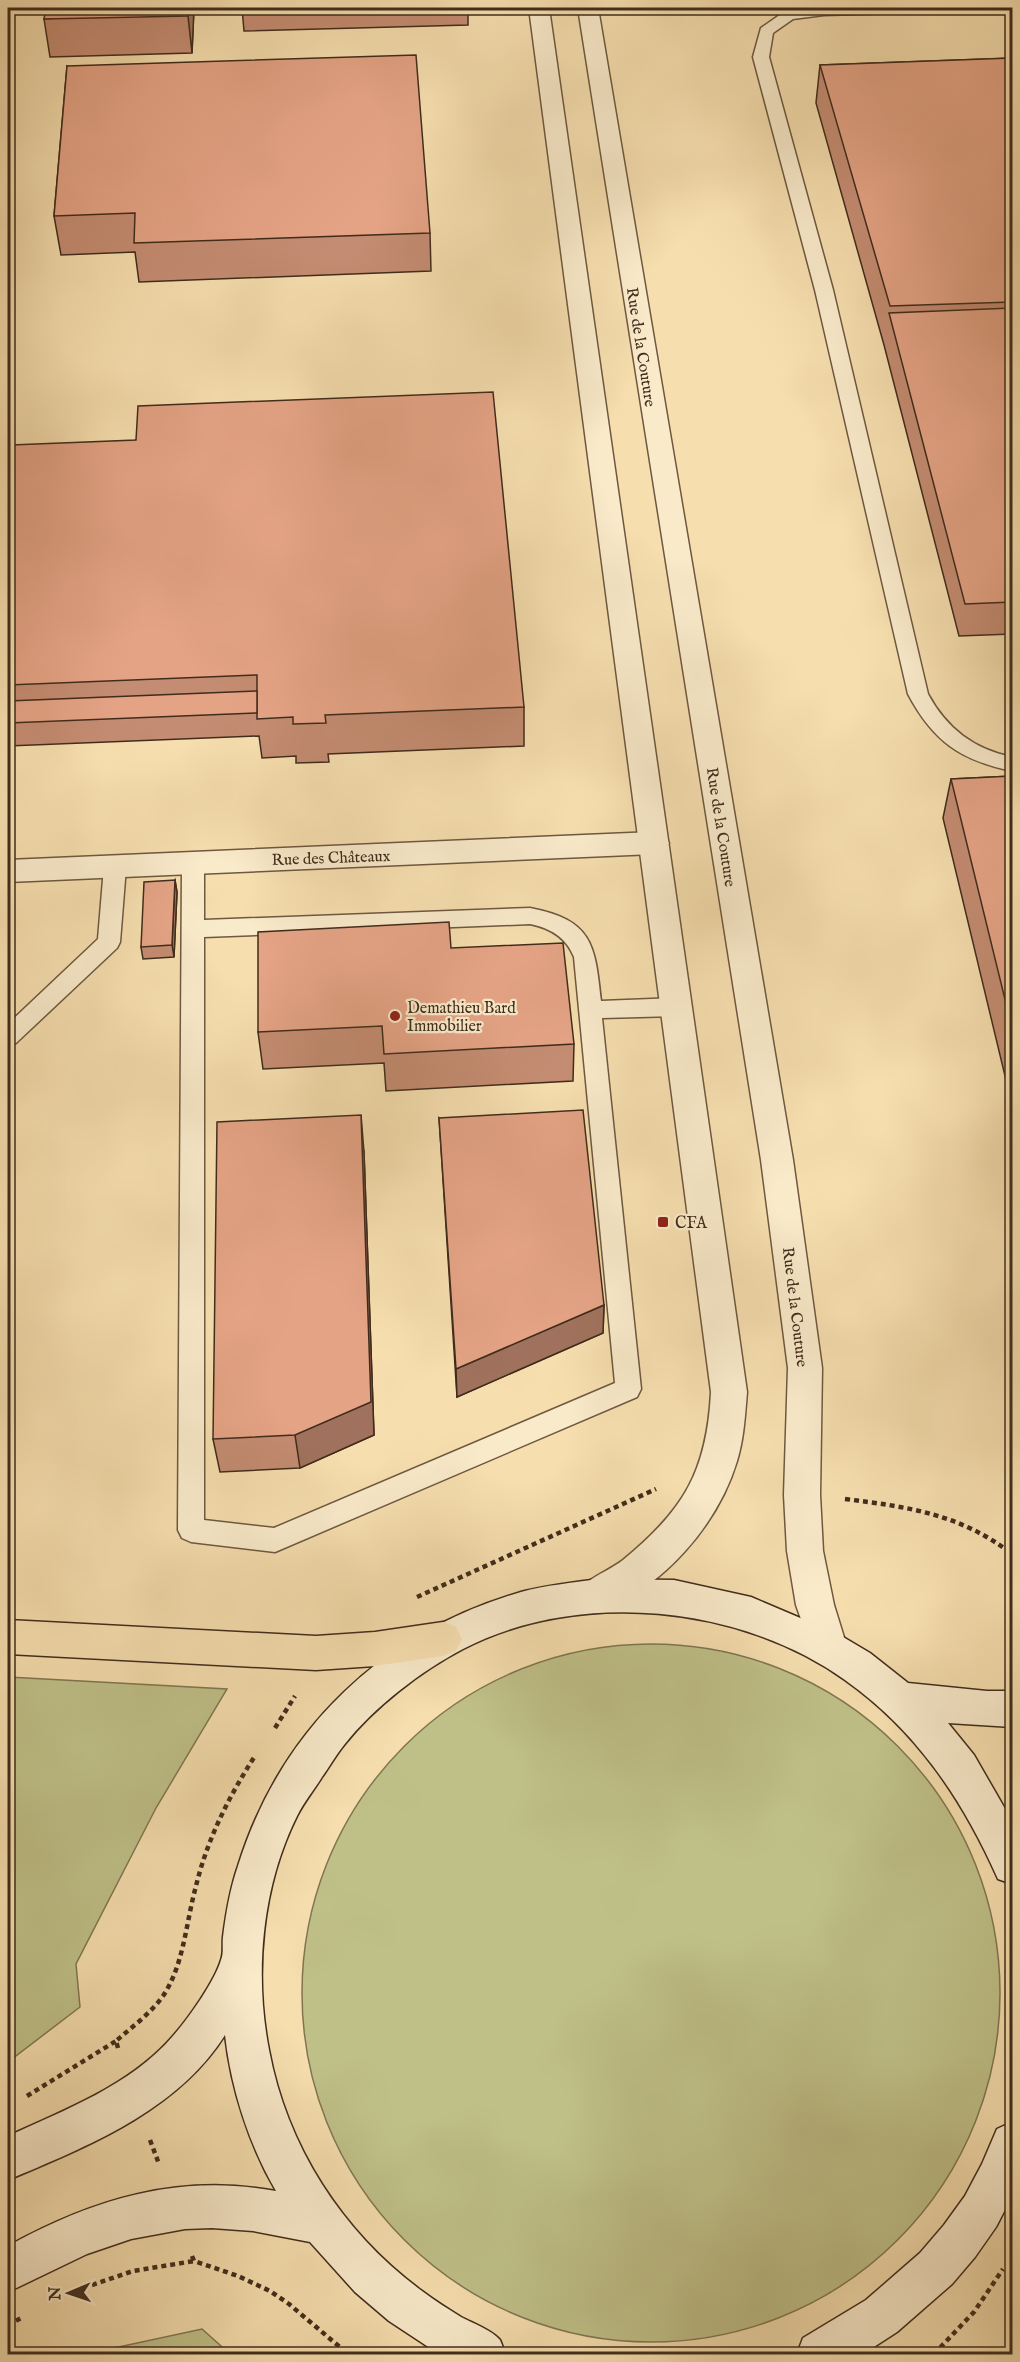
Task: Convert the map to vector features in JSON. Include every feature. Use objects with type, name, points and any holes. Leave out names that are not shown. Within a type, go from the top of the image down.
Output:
[{"type":"highway","points":[[8,1637],[218,1650],[316,1653],[375,1649],[443,1639]]},
{"type":"street","points":[[539,8],[729,1392],[729,1413],[718,1462],[703,1500],[678,1532],[652,1559],[618,1586],[601,1594]]},
{"type":"street","name":"Rue de la Couture","points":[[588,8],[777,1160],[805,1368],[802,1495],[804,1551],[815,1605],[828,1647]]},
{"type":"street","name":"Rue des Châteaux","points":[[8,871],[654,843]]},
{"type":"street","points":[[483,2355],[446,2336],[377,2285],[347,2255],[321,2222],[284,2162],[259,2098],[244,2031],[241,1966],[244,1933],[256,1870],[266,1840],[293,1784],[327,1734],[362,1698],[393,1672],[443,1639],[520,1608],[601,1594],[659,1595],[718,1604],[773,1622],[828,1647],[877,1680],[900,1700],[949,1750],[969,1779],[988,1809],[1012,1865]]},
{"type":"street","points":[[900,1700],[987,1709],[1012,1709]]},
{"type":"street","points":[[8,2158],[84,2121],[159,2079],[179,2061],[199,2036],[241,1966]]},
{"type":"street","points":[[819,2355],[853,2337],[887,2314],[946,2259],[1002,2185],[1012,2144]]},
{"type":"street","points":[[8,2270],[46,2248],[92,2229],[175,2209],[211,2206],[243,2208],[321,2222]]},
{"type":"lane","points":[[899,8],[824,10],[789,15],[766,31],[761,57],[824,290],[918,694],[934,723],[956,743],[987,759],[1012,764]]},
{"type":"lane","points":[[193,863],[191,1530],[275,1540],[628,1389],[585,957],[581,944],[572,933],[545,918],[510,916],[193,929]]},
{"type":"lane","points":[[8,1037],[109,942],[115,867]]},
{"type":"lane","points":[[590,1010],[676,1007]]},
{"type":"path","points":[[21,2100],[116,2041]]},
{"type":"path","points":[[83,2288],[133,2271],[194,2261]]},
{"type":"path","points":[[934,2355],[974,2312],[1008,2261]]},
{"type":"path","points":[[8,2325],[26,2315]]},
{"type":"green space","points":[[651,1644],[719,1651],[752,1659],[784,1671],[845,1703],[898,1746],[941,1799],[973,1860],[985,1892],[993,1925],[1000,1993],[993,2061],[985,2094],[973,2126],[941,2187],[898,2240],[845,2283],[784,2315],[752,2327],[719,2335],[651,2342],[583,2335],[550,2327],[518,2315],[457,2283],[404,2240],[361,2187],[329,2126],[317,2094],[309,2061],[302,1993],[309,1925],[317,1892],[329,1860],[361,1799],[404,1746],[457,1703],[518,1671],[550,1659],[583,1651]]},
{"type":"green space","points":[[8,1677],[227,1689],[156,1808],[76,1964],[80,2007],[8,2062]]},
{"type":"green space","points":[[202,2329],[230,2354],[86,2354]]},
{"type":"building","points":[[46,8],[189,8],[188,16],[44,19]]},
{"type":"building","points":[[416,55],[430,233],[134,243],[135,213],[54,216],[67,66]]},
{"type":"building","points":[[1012,58],[1012,302],[890,306],[820,65]]},
{"type":"building","points":[[1012,308],[1012,602],[965,604],[889,313]]},
{"type":"building","points":[[493,392],[524,707],[325,715],[326,723],[293,724],[293,717],[257,719],[257,675],[8,685],[8,474],[11,445],[136,440],[138,406]]},
{"type":"building","points":[[257,691],[257,713],[8,723],[8,701]]},
{"type":"building","points":[[1012,776],[1012,1028],[951,779]]},
{"type":"building","points":[[175,880],[172,945],[141,947],[144,882]]},
{"type":"building","points":[[449,922],[451,948],[563,943],[574,1044],[384,1054],[382,1026],[258,1032],[258,932]]},
{"type":"building","points":[[583,1110],[604,1305],[456,1369],[439,1118]]},
{"type":"building","points":[[361,1115],[371,1402],[295,1435],[213,1439],[217,1122]]},
{"type":"place","name":"Demathieu Bard Immobilier","points":[[395,1016]]},
{"type":"place","name":"CFA","points":[[663,1222]]}]
